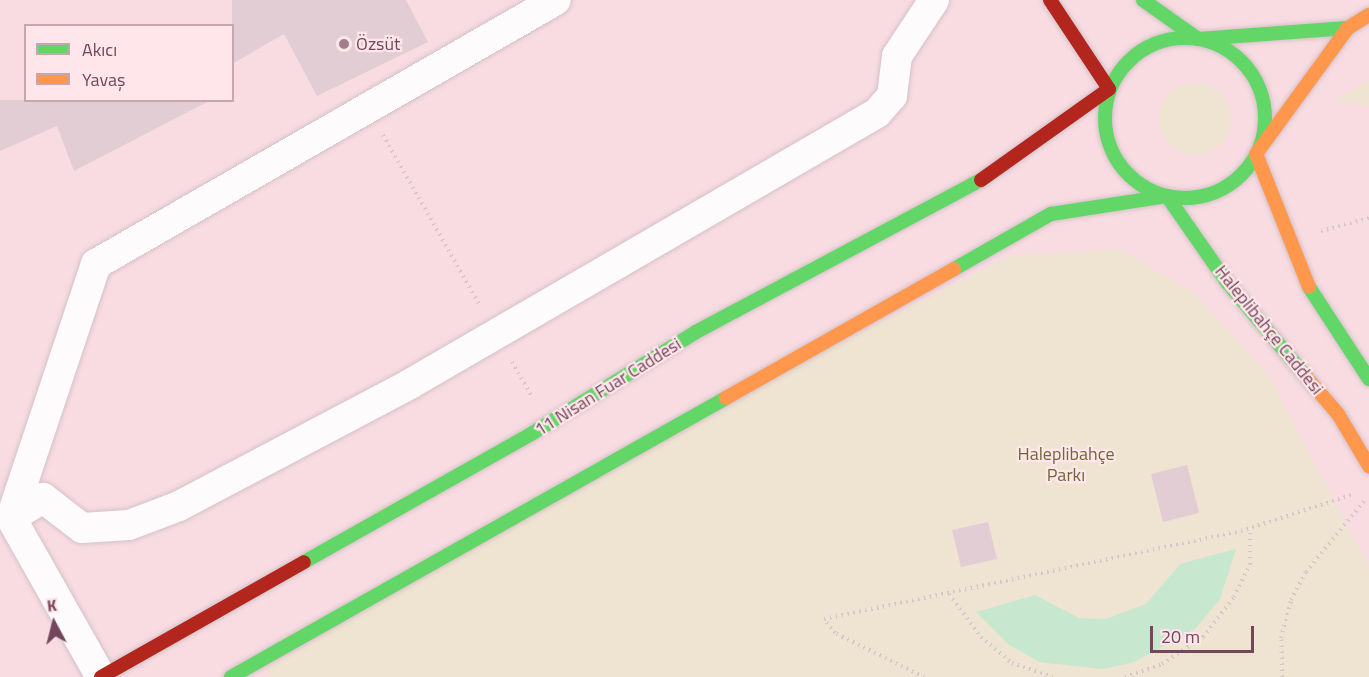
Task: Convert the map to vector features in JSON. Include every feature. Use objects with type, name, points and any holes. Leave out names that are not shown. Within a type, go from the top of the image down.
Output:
[{"type":"main road","points":[[1050,0],[1109,89]]},
{"type":"main road","points":[[1143,0],[1198,39],[1242,61],[1256,82],[1264,114],[1256,154],[1285,240],[1299,271],[1369,379]]},
{"type":"main road","points":[[231,677],[1051,214],[1167,196],[1195,197],[1221,189],[1256,154],[1348,28],[1369,15]]},
{"type":"main road","points":[[1167,196],[1142,186],[1122,168],[1107,135],[1109,89],[1123,66],[1144,49],[1170,39],[1348,28]]},
{"type":"main road","name":"11 Nisan Fuar Caddesi","points":[[101,677],[548,424],[696,332],[987,177],[1109,89]]},
{"type":"main road","name":"Haleplibahçe Caddesi","points":[[1167,196],[1227,281],[1338,414],[1369,466]]},
{"type":"street","points":[[101,677],[11,518],[96,264],[556,0]]},
{"type":"street","points":[[11,518],[43,498],[82,528],[129,525],[179,506],[496,334],[877,113],[892,96],[897,56],[933,0]]},
{"type":"path","points":[[367,108],[548,424]]},
{"type":"path","points":[[1285,240],[1369,218]]},
{"type":"path","points":[[924,677],[836,633],[824,619],[1250,528],[1360,491]]},
{"type":"path","points":[[1282,677],[1281,638],[1291,600],[1306,572],[1369,494]]},
{"type":"path","points":[[1129,676],[1162,664],[1203,637],[1234,597],[1250,564],[1250,528]]},
{"type":"path","points":[[949,594],[981,637],[1012,663],[1053,677]]},
{"type":"shaded area","points":[[0,0],[1369,0],[1369,677],[0,677]]},
{"type":"shaded area","points":[[1236,549],[1220,599],[1195,629],[1134,662],[1103,669],[1039,662],[1008,644],[976,612],[1035,595],[1079,618],[1106,619],[1146,604],[1180,564]]},
{"type":"green space","points":[[1369,79],[1369,106],[1335,101]]},
{"type":"green space","points":[[1195,83],[1215,89],[1225,99],[1231,119],[1225,139],[1215,149],[1195,155],[1175,149],[1165,139],[1159,119],[1165,99],[1175,89]]},
{"type":"green space","name":"Haleplibahçe Parkı","points":[[1119,249],[1194,293],[1268,374],[1369,567],[1369,677],[269,677],[267,668],[681,425],[1010,256]]},
{"type":"building","points":[[232,0],[406,0],[428,42],[317,96],[284,34],[234,63],[234,24],[232,24]]},
{"type":"building","points":[[0,100],[207,102],[74,171],[57,126],[0,151]]},
{"type":"building","points":[[1187,465],[1199,513],[1163,522],[1151,474]]},
{"type":"building","points":[[988,522],[997,559],[961,567],[952,530]]},
{"type":"traffic: fast","points":[[1143,0],[1198,39],[1348,28]]},
{"type":"traffic: fast","points":[[1185,38],[1215,44],[1241,62],[1259,88],[1265,118],[1259,148],[1241,174],[1215,192],[1185,198],[1155,192],[1129,174],[1111,148],[1105,118],[1111,88],[1129,62],[1155,44],[1185,38]]},
{"type":"traffic: fast","points":[[304,562],[531,434],[696,332],[981,180]]},
{"type":"traffic: fast","points":[[954,269],[1051,214],[1167,196],[1226,281],[1307,378]]},
{"type":"traffic: fast","points":[[1309,287],[1369,379]]},
{"type":"traffic: fast","points":[[231,677],[726,398]]},
{"type":"traffic: slow","points":[[1309,287],[1256,154],[1348,28],[1369,15]]},
{"type":"traffic: slow","points":[[726,398],[954,269]]},
{"type":"traffic: slow","points":[[1307,378],[1338,414],[1369,466]]},
{"type":"traffic: jam","points":[[981,180],[1109,89],[1050,0]]},
{"type":"traffic: jam","points":[[101,677],[304,562]]},
{"type":"place","name":"Özsüt","points":[[344,44]]}]
